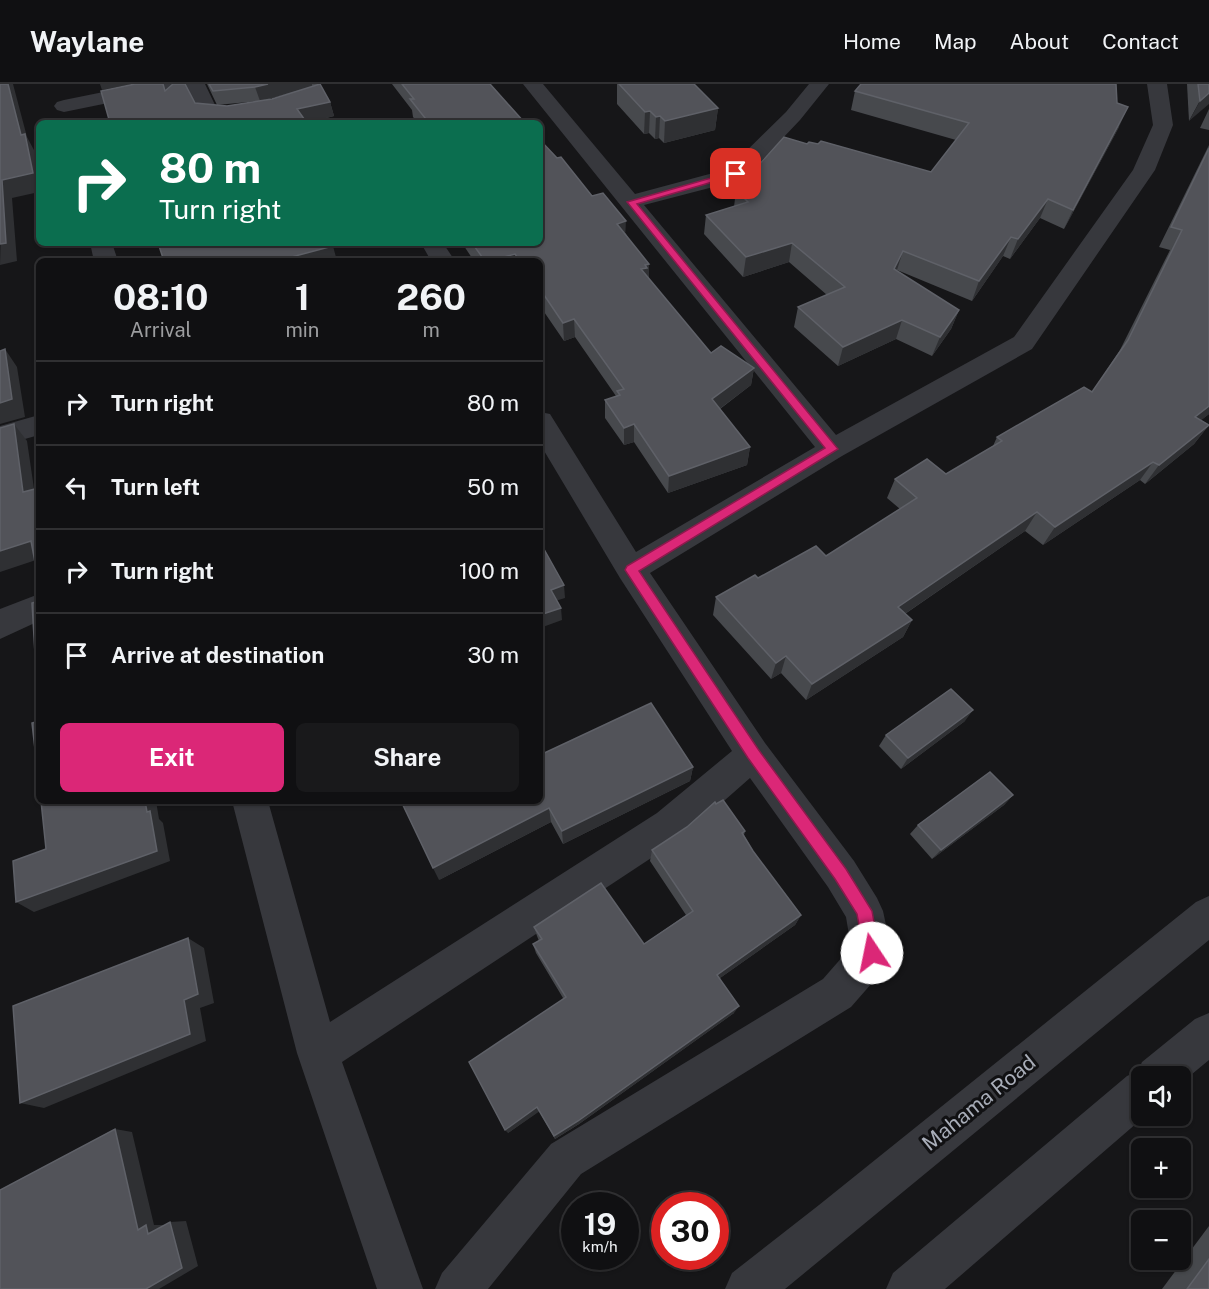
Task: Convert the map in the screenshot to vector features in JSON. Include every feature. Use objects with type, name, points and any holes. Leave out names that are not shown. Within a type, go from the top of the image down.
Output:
[{"type":"street","points":[[60,84],[67,114],[172,84]]},
{"type":"street","points":[[195,84],[208,111],[218,114],[257,108]]},
{"type":"street","points":[[533,84],[632,202],[832,449]]},
{"type":"street","points":[[632,202],[736,174],[793,116],[819,84]]},
{"type":"street","points":[[631,570],[832,449],[1023,343],[1144,170],[1163,125],[1157,84]]},
{"type":"street","points":[[0,436],[36,426]]},
{"type":"street","points":[[458,1289],[566,1160],[837,993],[872,953],[864,911],[841,874],[753,754],[631,570],[543,426]]},
{"type":"street","points":[[0,626],[12,618],[36,609]]},
{"type":"street","points":[[318,1053],[670,825],[753,754]]},
{"type":"street","points":[[251,804],[318,1053],[400,1289]]},
{"type":"street","name":"Mahama Road","points":[[748,1289],[844,1214],[1209,915]]},
{"type":"street","points":[[1170,1066],[1209,1033]]},
{"type":"street","points":[[909,1289],[1131,1100]]},
{"type":"building","points":[[0,84],[8,84],[21,135],[25,134],[33,173],[2,180],[6,243],[0,244]]},
{"type":"building","points":[[135,84],[163,84],[165,91],[173,84],[185,84],[195,103],[227,106],[272,99],[320,84],[330,102],[297,109],[305,120],[109,120],[101,91]]},
{"type":"building","points":[[209,84],[268,84],[213,91]]},
{"type":"building","points":[[402,84],[490,84],[522,120],[427,120],[410,99],[414,99]]},
{"type":"building","points":[[619,84],[694,84],[718,108],[665,121],[650,111],[645,112]]},
{"type":"building","points":[[861,84],[1116,84],[1117,103],[1128,107],[1073,210],[1048,199],[1018,239],[1011,237],[979,281],[903,251],[894,269],[959,310],[940,337],[902,320],[843,347],[798,307],[845,287],[792,243],[746,257],[706,215],[748,202],[736,190],[740,189],[738,188],[784,137],[807,144],[809,142],[818,144],[821,141],[931,172],[969,123],[855,91]]},
{"type":"building","points":[[1198,84],[1209,84],[1209,93],[1200,101]]},
{"type":"building","points":[[543,143],[557,158],[561,157],[592,196],[603,193],[626,221],[617,224],[649,264],[645,265],[647,268],[641,269],[711,353],[721,346],[754,368],[712,399],[750,447],[669,476],[634,424],[624,428],[605,400],[620,395],[617,391],[624,389],[574,319],[563,323],[543,293],[543,258],[518,258],[515,254],[501,258],[483,258],[474,246],[543,246]]},
{"type":"building","points":[[1209,148],[1209,406],[1195,417],[1209,425],[1159,465],[1153,462],[1055,527],[1037,512],[898,607],[912,620],[812,684],[786,656],[776,663],[716,597],[755,575],[758,578],[816,546],[826,556],[917,498],[895,479],[927,459],[946,474],[1002,441],[997,437],[1084,387],[1092,392],[1128,340],[1182,230],[1171,227]]},
{"type":"building","points":[[159,246],[333,246],[288,258],[163,258]]},
{"type":"building","points":[[5,349],[12,399],[0,403],[0,351]]},
{"type":"building","points":[[14,424],[23,492],[36,489],[36,567],[31,541],[0,551],[0,428]]},
{"type":"building","points":[[543,547],[564,585],[551,590],[561,608],[543,614]]},
{"type":"building","points":[[36,602],[36,670],[32,603]]},
{"type":"building","points":[[951,689],[973,710],[908,758],[886,735]]},
{"type":"building","points":[[651,703],[693,767],[562,831],[549,808],[433,868],[402,804],[543,804],[543,754]]},
{"type":"building","points":[[36,722],[36,758],[32,723]]},
{"type":"building","points":[[990,772],[1013,795],[941,850],[918,825]]},
{"type":"building","points":[[723,800],[745,831],[742,833],[753,851],[801,915],[717,975],[739,1006],[554,1136],[537,1107],[505,1130],[469,1062],[566,997],[533,944],[542,939],[534,927],[601,883],[644,944],[693,911],[652,850],[687,827],[715,802],[716,804]]},
{"type":"building","points":[[41,804],[146,804],[147,812],[150,811],[157,851],[16,902],[13,861],[46,849]]},
{"type":"building","points":[[188,938],[198,994],[184,1000],[190,1034],[20,1103],[13,1006]]},
{"type":"building","points":[[115,1129],[138,1230],[146,1225],[148,1234],[170,1222],[182,1268],[146,1289],[0,1289],[0,1190]]},
{"type":"building","points":[[1209,1259],[1209,1289],[1187,1289]]},
{"type":"route","points":[[736,174],[632,202],[832,449],[631,570],[753,754],[841,874],[864,911],[872,953]]}]
